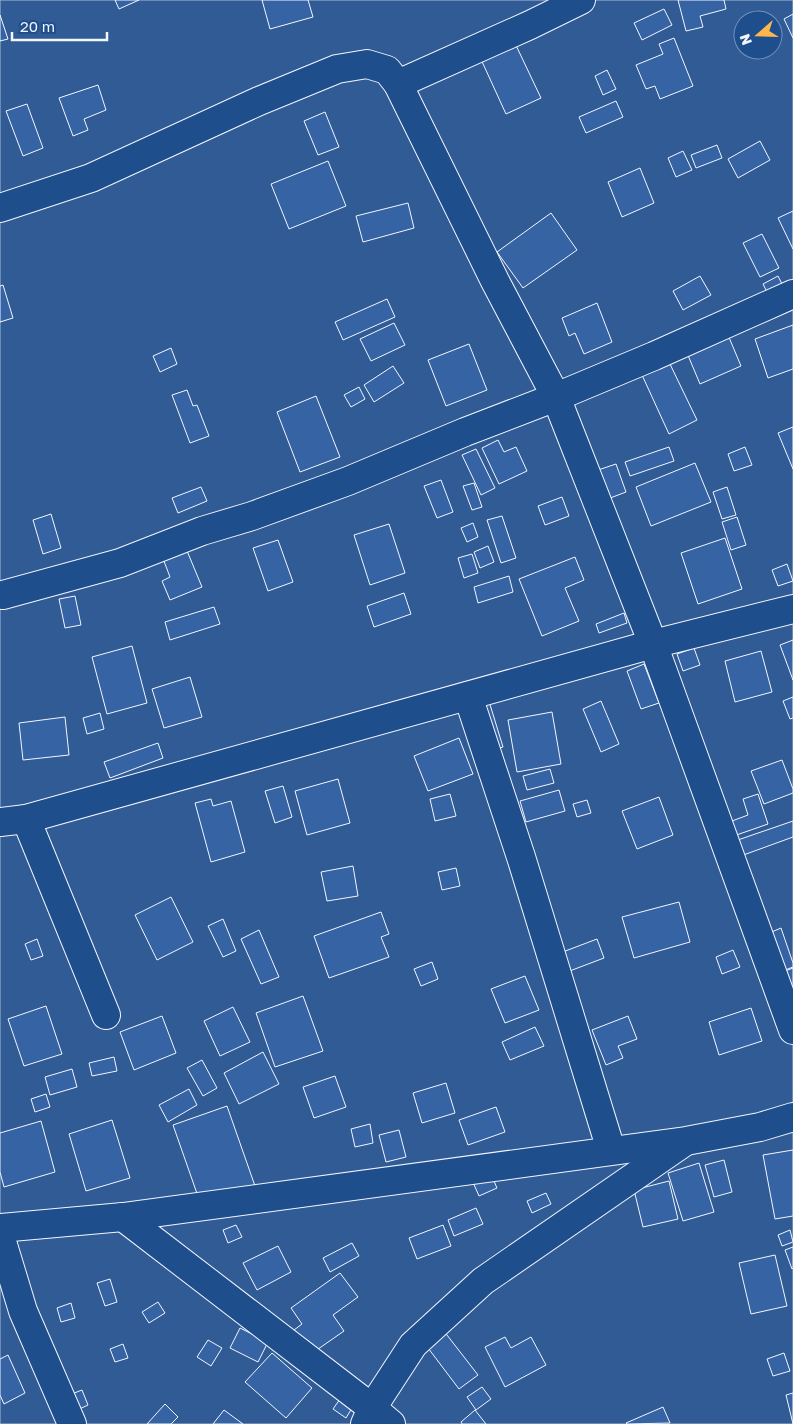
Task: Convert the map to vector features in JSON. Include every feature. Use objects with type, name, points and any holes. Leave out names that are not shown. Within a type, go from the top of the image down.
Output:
[{"type":"street","points":[[398,84],[581,0]]},
{"type":"street","points":[[0,208],[91,178],[259,100],[337,69],[367,64],[387,70],[398,84],[556,397],[653,644],[793,1030]]},
{"type":"street","points":[[3,595],[120,563],[202,531],[252,516],[348,481],[654,356],[793,294]]},
{"type":"street","points":[[106,1015],[13,821],[653,644],[793,609]]},
{"type":"street","points":[[468,696],[524,866],[611,1150]]},
{"type":"street","points":[[0,1228],[123,1217],[686,1141],[760,1127],[793,1117]]},
{"type":"street","points":[[123,1217],[376,1419],[414,1345],[483,1281],[686,1141]]},
{"type":"street","points":[[0,1235],[24,1311],[72,1424]]},
{"type":"shaded area","points":[[0,0],[793,0],[793,1424],[0,1424]]},
{"type":"building","points":[[115,0],[139,0],[119,9]]},
{"type":"building","points":[[262,0],[308,0],[313,17],[270,29]]},
{"type":"building","points":[[678,0],[724,0],[726,9],[700,16],[703,27],[686,31]]},
{"type":"building","points":[[664,9],[672,25],[642,40],[634,23]]},
{"type":"building","points":[[793,14],[793,38],[784,19]]},
{"type":"building","points":[[0,15],[8,39],[0,41]]},
{"type":"building","points":[[674,38],[693,86],[660,99],[655,86],[646,89],[636,65],[663,54],[659,44]]},
{"type":"building","points":[[513,39],[541,98],[506,114],[479,55]]},
{"type":"building","points":[[607,70],[616,89],[603,95],[595,76]]},
{"type":"building","points":[[98,85],[106,110],[84,119],[88,130],[73,136],[59,98]]},
{"type":"building","points":[[616,101],[623,117],[586,133],[579,117]]},
{"type":"building","points":[[27,104],[43,148],[23,156],[6,111]]},
{"type":"building","points":[[325,112],[339,147],[318,155],[304,121]]},
{"type":"building","points":[[760,141],[770,160],[738,178],[728,159]]},
{"type":"building","points":[[717,145],[722,158],[696,168],[691,155]]},
{"type":"building","points":[[683,151],[692,170],[676,177],[668,158]]},
{"type":"building","points":[[328,161],[346,206],[289,229],[271,184]]},
{"type":"building","points":[[640,168],[654,203],[622,217],[608,182]]},
{"type":"building","points":[[408,203],[414,228],[363,242],[356,216]]},
{"type":"building","points":[[793,211],[793,249],[778,218]]},
{"type":"building","points":[[551,213],[577,250],[523,288],[497,252]]},
{"type":"building","points":[[762,234],[779,268],[760,277],[743,243]]},
{"type":"building","points":[[700,276],[711,295],[683,310],[673,291]]},
{"type":"building","points":[[778,276],[785,290],[770,298],[763,284]]},
{"type":"building","points":[[3,285],[13,318],[0,322],[0,286]]},
{"type":"building","points":[[387,299],[395,317],[343,340],[335,322]]},
{"type":"building","points":[[597,303],[612,342],[584,354],[575,333],[569,336],[562,318]]},
{"type":"building","points":[[394,323],[405,345],[371,361],[360,339]]},
{"type":"building","points":[[793,325],[793,369],[768,378],[755,339]]},
{"type":"building","points":[[728,335],[741,366],[700,384],[687,353]]},
{"type":"building","points":[[469,344],[487,390],[446,406],[428,360]]},
{"type":"building","points":[[171,348],[177,364],[160,372],[153,356]]},
{"type":"building","points":[[669,362],[697,420],[669,434],[642,375]]},
{"type":"building","points":[[393,366],[404,383],[374,402],[364,385]]},
{"type":"building","points":[[359,387],[365,399],[351,407],[344,395]]},
{"type":"building","points":[[187,390],[193,406],[197,405],[209,436],[190,443],[172,395]]},
{"type":"building","points":[[316,396],[340,457],[300,472],[277,412]]},
{"type":"building","points":[[793,427],[793,469],[778,433]]},
{"type":"building","points":[[498,440],[504,452],[516,447],[527,471],[499,484],[482,448]]},
{"type":"building","points":[[669,447],[674,461],[630,476],[625,462]]},
{"type":"building","points":[[745,447],[752,465],[734,471],[728,454]]},
{"type":"building","points":[[476,449],[495,488],[481,495],[462,455]]},
{"type":"building","points":[[695,463],[711,502],[651,526],[636,487]]},
{"type":"building","points":[[616,464],[626,492],[605,500],[595,471]]},
{"type":"building","points":[[441,480],[453,512],[437,518],[424,486]]},
{"type":"building","points":[[474,483],[482,507],[472,510],[463,486]]},
{"type":"building","points":[[201,487],[207,501],[178,513],[172,498]]},
{"type":"building","points":[[727,487],[736,515],[722,519],[713,492]]},
{"type":"building","points":[[562,497],[569,516],[545,525],[538,506]]},
{"type":"building","points":[[51,514],[61,548],[43,554],[33,520]]},
{"type":"building","points":[[502,516],[516,558],[501,563],[487,520]]},
{"type":"building","points":[[737,517],[746,545],[731,550],[722,522]]},
{"type":"building","points":[[473,523],[478,537],[467,542],[461,528]]},
{"type":"building","points":[[389,524],[405,573],[370,585],[354,535]]},
{"type":"building","points":[[725,538],[742,589],[698,604],[681,553]]},
{"type":"building","points":[[278,540],[293,582],[268,591],[253,548]]},
{"type":"building","points":[[185,546],[202,587],[170,600],[162,581],[170,577],[162,556]]},
{"type":"building","points":[[488,546],[494,562],[480,568],[474,552]]},
{"type":"building","points":[[472,554],[478,573],[464,578],[458,558]]},
{"type":"building","points":[[575,557],[584,580],[565,588],[579,621],[542,636],[519,579]]},
{"type":"building","points":[[787,564],[793,581],[778,586],[772,570]]},
{"type":"building","points":[[509,576],[513,592],[478,603],[474,587]]},
{"type":"building","points":[[404,593],[411,614],[374,627],[367,606]]},
{"type":"building","points":[[75,596],[81,625],[65,628],[59,599]]},
{"type":"building","points":[[214,607],[220,624],[170,640],[165,622]]},
{"type":"building","points":[[624,613],[627,623],[599,633],[596,624]]},
{"type":"building","points":[[793,640],[793,680],[780,645]]},
{"type":"building","points":[[132,646],[147,703],[107,714],[92,657]]},
{"type":"building","points":[[694,648],[700,665],[683,671],[677,654]]},
{"type":"building","points":[[761,651],[772,692],[735,702],[725,661]]},
{"type":"building","points":[[644,664],[659,703],[641,709],[627,671]]},
{"type":"building","points":[[190,677],[202,717],[164,728],[152,689]]},
{"type":"building","points":[[793,697],[793,718],[790,719],[783,701]]},
{"type":"building","points":[[488,698],[503,747],[490,751],[475,702]]},
{"type":"building","points":[[601,701],[619,744],[601,752],[583,709]]},
{"type":"building","points":[[552,712],[561,764],[517,772],[508,720]]},
{"type":"building","points":[[100,713],[104,729],[87,734],[83,718]]},
{"type":"building","points":[[65,717],[69,755],[23,760],[19,723]]},
{"type":"building","points":[[459,738],[473,774],[428,791],[414,756]]},
{"type":"building","points":[[158,743],[163,758],[110,778],[104,762]]},
{"type":"building","points":[[782,760],[793,793],[764,804],[751,771]]},
{"type":"building","points":[[550,769],[554,783],[527,790],[523,776]]},
{"type":"building","points":[[338,779],[350,823],[307,835],[295,791]]},
{"type":"building","points":[[283,786],[292,817],[275,823],[265,791]]},
{"type":"building","points":[[559,790],[565,811],[526,822],[520,801]]},
{"type":"building","points":[[450,794],[456,816],[435,821],[430,799]]},
{"type":"building","points":[[758,794],[768,824],[728,838],[724,824],[748,815],[743,799]]},
{"type":"building","points":[[659,797],[673,835],[637,849],[622,811]]},
{"type":"building","points":[[211,799],[213,806],[231,801],[245,852],[211,862],[195,803]]},
{"type":"building","points":[[587,800],[591,813],[577,817],[573,804]]},
{"type":"building","points":[[793,821],[793,837],[738,857],[732,842]]},
{"type":"building","points":[[353,866],[358,896],[327,901],[321,872]]},
{"type":"building","points":[[456,868],[460,886],[442,890],[438,872]]},
{"type":"building","points":[[171,897],[193,942],[157,960],[135,915]]},
{"type":"building","points":[[679,902],[690,942],[634,958],[622,917]]},
{"type":"building","points":[[381,912],[389,934],[381,937],[389,957],[329,978],[314,936]]},
{"type":"building","points":[[223,919],[236,951],[223,957],[208,926]]},
{"type":"building","points":[[781,928],[793,967],[780,972],[767,934]]},
{"type":"building","points":[[259,930],[279,977],[261,984],[241,939]]},
{"type":"building","points":[[37,939],[43,956],[31,960],[25,944]]},
{"type":"building","points":[[597,939],[604,958],[567,972],[560,953]]},
{"type":"building","points":[[733,950],[740,967],[722,974],[716,957]]},
{"type":"building","points":[[432,962],[438,979],[421,986],[414,969]]},
{"type":"building","points":[[793,968],[793,1005],[780,973]]},
{"type":"building","points":[[525,976],[539,1010],[505,1023],[491,989]]},
{"type":"building","points":[[303,996],[323,1051],[275,1067],[256,1013]]},
{"type":"building","points":[[46,1006],[62,1054],[24,1066],[8,1019]]},
{"type":"building","points":[[233,1007],[250,1042],[220,1056],[204,1021]]},
{"type":"building","points":[[751,1008],[762,1041],[719,1055],[709,1022]]},
{"type":"building","points":[[162,1016],[176,1053],[134,1070],[120,1032]]},
{"type":"building","points":[[628,1016],[637,1039],[618,1046],[623,1058],[606,1065],[592,1030]]},
{"type":"building","points":[[535,1027],[544,1046],[510,1060],[502,1042]]},
{"type":"building","points":[[263,1052],[279,1084],[239,1104],[224,1073]]},
{"type":"building","points":[[114,1057],[117,1071],[92,1076],[89,1063]]},
{"type":"building","points":[[202,1060],[217,1088],[203,1096],[187,1068]]},
{"type":"building","points":[[72,1069],[77,1087],[50,1095],[45,1077]]},
{"type":"building","points":[[335,1076],[346,1107],[314,1118],[303,1087]]},
{"type":"building","points":[[446,1083],[455,1113],[422,1123],[413,1093]]},
{"type":"building","points":[[189,1089],[197,1105],[168,1122],[159,1105]]},
{"type":"building","points":[[46,1094],[50,1107],[35,1112],[31,1099]]},
{"type":"building","points":[[227,1106],[255,1186],[201,1205],[173,1125]]},
{"type":"building","points":[[496,1107],[505,1132],[468,1145],[459,1120]]},
{"type":"building","points":[[112,1120],[130,1178],[86,1191],[69,1134]]},
{"type":"building","points":[[41,1121],[55,1172],[4,1187],[0,1172],[0,1133]]},
{"type":"building","points":[[370,1124],[373,1143],[355,1147],[351,1129]]},
{"type":"building","points":[[399,1130],[406,1157],[386,1162],[379,1135]]},
{"type":"building","points":[[793,1150],[793,1216],[775,1219],[763,1155]]},
{"type":"building","points":[[724,1160],[732,1192],[714,1197],[705,1165]]},
{"type":"building","points":[[699,1163],[714,1212],[683,1221],[668,1173]]},
{"type":"building","points":[[490,1172],[497,1188],[479,1196],[472,1180]]},
{"type":"building","points":[[669,1181],[678,1219],[643,1227],[634,1190]]},
{"type":"building","points":[[546,1193],[551,1204],[532,1213],[527,1201]]},
{"type":"building","points":[[476,1208],[483,1224],[454,1236],[448,1220]]},
{"type":"building","points":[[236,1225],[242,1237],[228,1243],[223,1230]]},
{"type":"building","points":[[443,1225],[451,1246],[417,1259],[409,1238]]},
{"type":"building","points":[[790,1230],[793,1242],[782,1246],[778,1235]]},
{"type":"building","points":[[352,1243],[359,1256],[330,1272],[323,1258]]},
{"type":"building","points":[[278,1246],[291,1272],[257,1290],[243,1263]]},
{"type":"building","points":[[793,1247],[793,1268],[792,1269],[785,1250]]},
{"type":"building","points":[[775,1255],[787,1306],[751,1314],[739,1263]]},
{"type":"building","points":[[340,1273],[358,1297],[333,1315],[344,1331],[311,1354],[294,1330],[302,1324],[291,1308]]},
{"type":"building","points":[[110,1279],[117,1302],[105,1306],[97,1283]]},
{"type":"building","points":[[158,1302],[165,1313],[149,1323],[142,1312]]},
{"type":"building","points":[[71,1303],[75,1318],[61,1322],[57,1308]]},
{"type":"building","points":[[440,1326],[478,1375],[459,1389],[422,1340]]},
{"type":"building","points":[[240,1328],[268,1342],[258,1362],[230,1348]]},
{"type":"building","points":[[505,1337],[511,1348],[531,1337],[546,1365],[505,1387],[485,1347]]},
{"type":"building","points":[[208,1340],[222,1348],[211,1366],[197,1357]]},
{"type":"building","points":[[123,1344],[128,1358],[115,1362],[110,1349]]},
{"type":"building","points":[[272,1353],[312,1388],[286,1418],[245,1382]]},
{"type":"building","points":[[784,1353],[790,1371],[773,1376],[767,1359]]},
{"type":"building","points":[[8,1355],[25,1393],[4,1404],[0,1395],[0,1359]]},
{"type":"building","points":[[482,1387],[491,1399],[476,1410],[467,1397]]},
{"type":"building","points":[[82,1390],[88,1405],[71,1413],[64,1397]]},
{"type":"building","points":[[793,1393],[793,1424],[786,1395]]},
{"type":"building","points":[[340,1399],[352,1408],[346,1418],[333,1409]]},
{"type":"building","points":[[165,1404],[178,1417],[171,1424],[147,1424]]},
{"type":"building","points":[[663,1407],[670,1423],[626,1423]]},
{"type":"building","points":[[224,1410],[243,1424],[213,1424]]},
{"type":"building","points":[[475,1410],[486,1424],[462,1424],[461,1422]]}]
